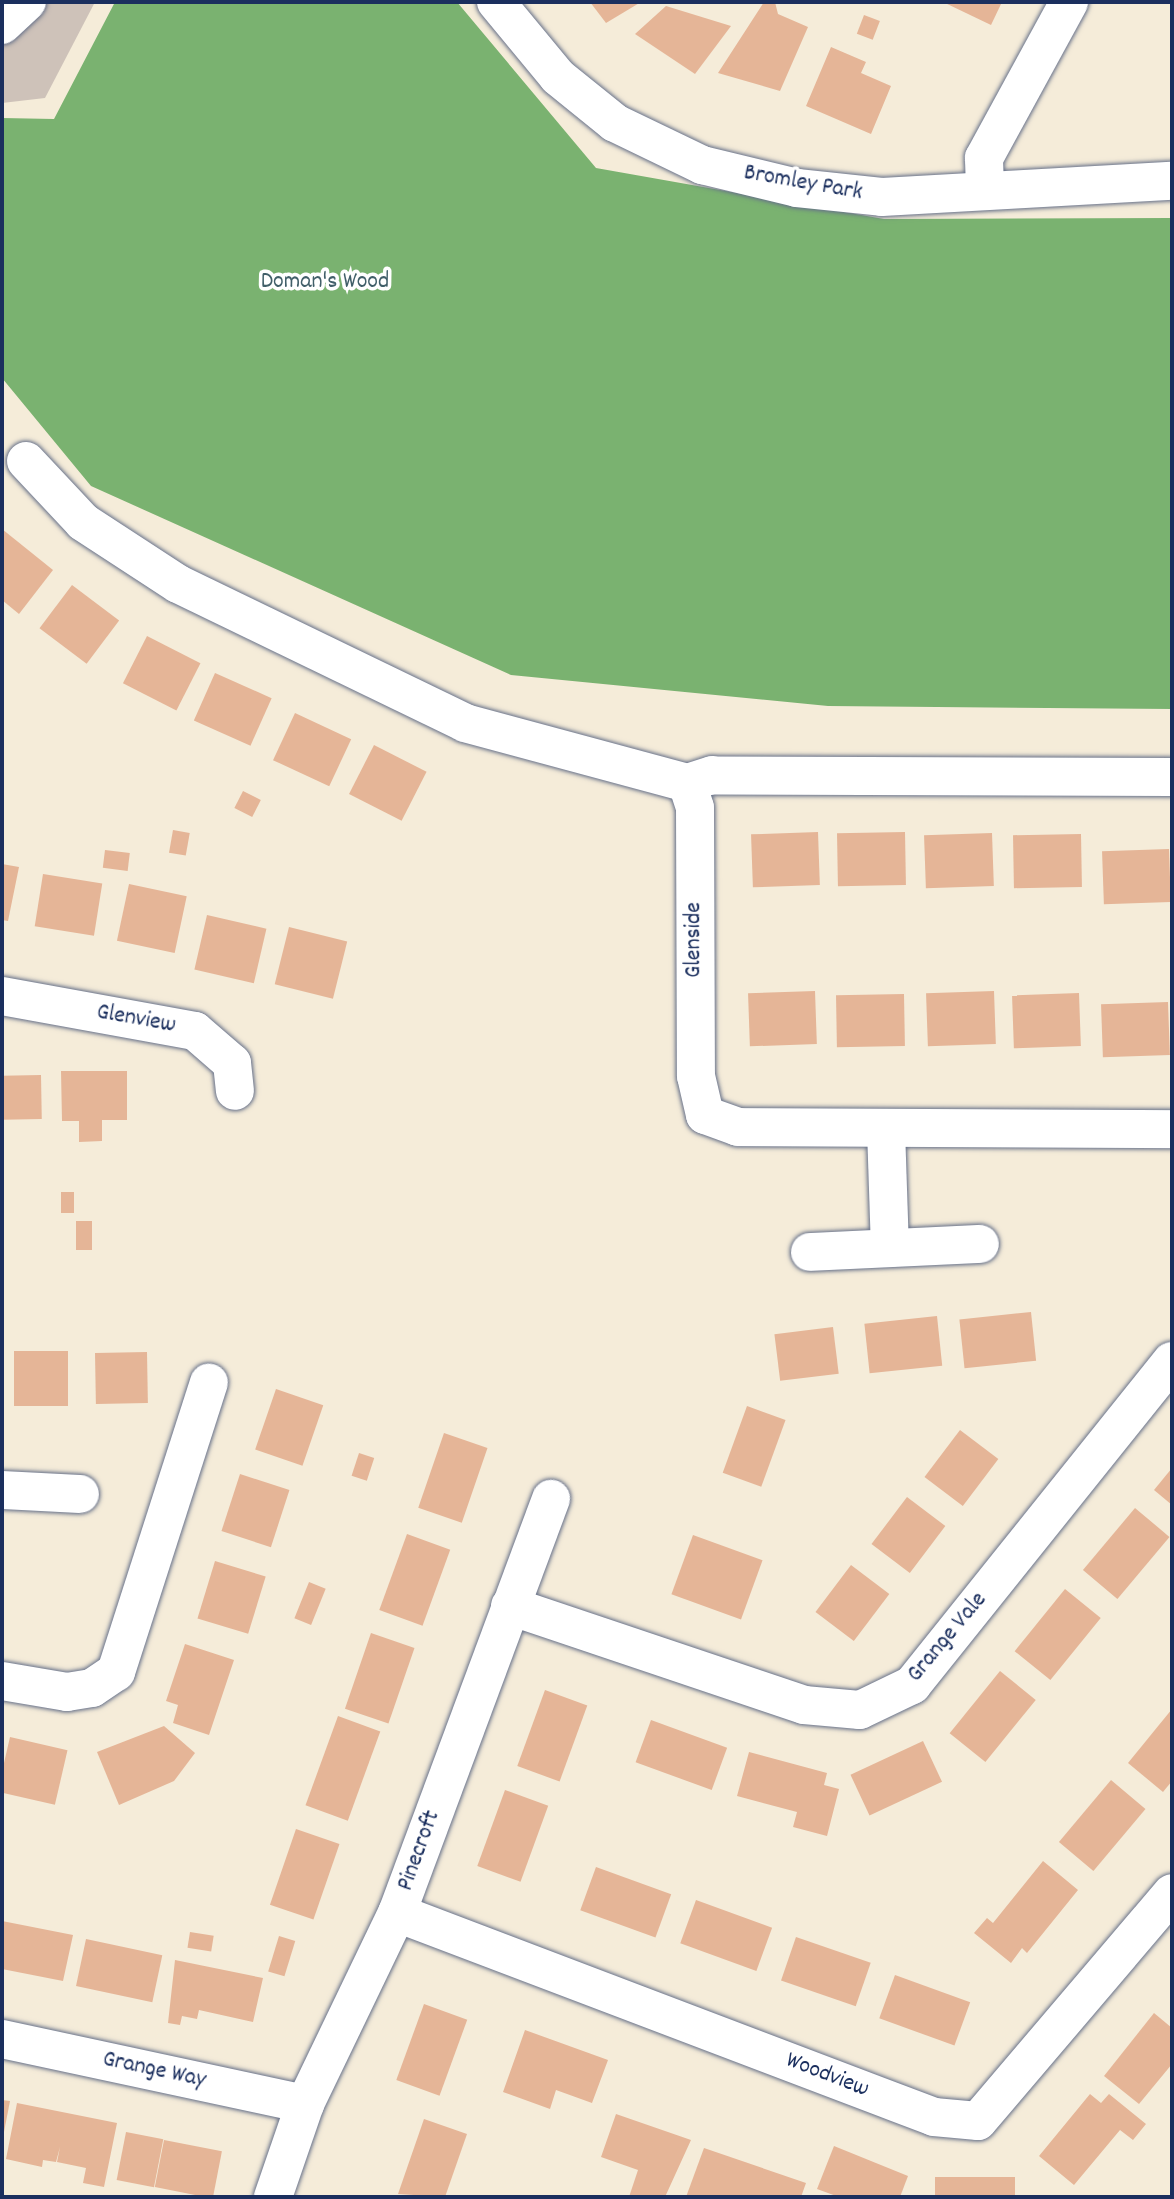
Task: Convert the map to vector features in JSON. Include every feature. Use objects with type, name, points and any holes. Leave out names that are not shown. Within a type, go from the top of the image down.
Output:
[{"type":"street","points":[[2,25],[27,2]]},
{"type":"street","name":"Bromley Park","points":[[496,2],[558,77],[615,123],[702,165],[797,188],[882,197],[985,188],[1172,181]]},
{"type":"street","points":[[985,188],[984,158],[1069,2]]},
{"type":"street","points":[[26,461],[83,522],[177,584],[465,723],[687,783],[712,775],[1172,778]]},
{"type":"street","name":"Glenside","points":[[687,783],[695,808],[696,1076],[705,1115],[738,1127],[1172,1129]]},
{"type":"street","name":"Glenview","points":[[2,996],[195,1031],[232,1063],[235,1091]]},
{"type":"street","points":[[886,1129],[890,1248]]},
{"type":"street","points":[[810,1252],[980,1244]]},
{"type":"street","name":"Grange Vale","points":[[510,1606],[804,1705],[860,1710],[912,1685],[1172,1361]]},
{"type":"street","points":[[2,1681],[67,1692],[92,1688],[116,1672],[209,1383]]},
{"type":"street","points":[[2,1490],[80,1494]]},
{"type":"street","name":"Pinecroft","points":[[273,2197],[305,2104],[397,1913],[551,1499]]},
{"type":"street","name":"Woodview","points":[[397,1913],[934,2117],[978,2121],[1172,1893]]},
{"type":"street","name":"Grange Way","points":[[2,2039],[305,2104]]},
{"type":"shaded area","points":[[2,2],[95,2],[45,98],[2,103]]},
{"type":"green space","name":"Doman's Wood","points":[[115,2],[457,2],[596,168],[884,219],[1172,218],[1172,709],[828,706],[511,675],[91,486],[2,378],[2,118],[54,119]]},
{"type":"building","points":[[590,2],[641,2],[606,23]]},
{"type":"building","points":[[764,2],[775,2],[778,14],[808,27],[780,91],[718,73]]},
{"type":"building","points":[[943,2],[1002,2],[991,25]]},
{"type":"building","points":[[666,6],[731,26],[695,74],[635,34]]},
{"type":"building","points":[[864,15],[880,21],[873,40],[857,34]]},
{"type":"building","points":[[831,47],[866,62],[861,73],[891,86],[871,134],[806,106]]},
{"type":"building","points":[[2,529],[53,570],[19,614],[2,600]]},
{"type":"building","points":[[72,585],[119,621],[87,664],[40,628]]},
{"type":"building","points":[[147,636],[200,663],[176,710],[123,683]]},
{"type":"building","points":[[215,673],[272,698],[250,746],[194,721]]},
{"type":"building","points":[[295,713],[351,739],[329,786],[273,760]]},
{"type":"building","points":[[374,745],[427,772],[402,821],[349,794]]},
{"type":"building","points":[[243,791],[261,800],[252,817],[234,808]]},
{"type":"building","points":[[173,830],[190,833],[186,856],[169,853]]},
{"type":"building","points":[[818,832],[820,885],[753,887],[751,834]]},
{"type":"building","points":[[905,832],[906,885],[838,886],[837,833]]},
{"type":"building","points":[[992,833],[994,886],[926,888],[924,835]]},
{"type":"building","points":[[1081,834],[1082,887],[1014,888],[1013,835]]},
{"type":"building","points":[[1169,849],[1171,902],[1104,904],[1102,851]]},
{"type":"building","points":[[105,850],[130,853],[128,871],[103,868]]},
{"type":"building","points":[[2,864],[19,867],[8,921],[2,920]]},
{"type":"building","points":[[43,874],[102,883],[94,936],[35,926]]},
{"type":"building","points":[[129,884],[187,896],[175,953],[117,941]]},
{"type":"building","points":[[207,915],[266,929],[254,983],[194,970]]},
{"type":"building","points":[[289,927],[347,942],[333,999],[275,984]]},
{"type":"building","points":[[815,991],[817,1044],[750,1046],[748,993]]},
{"type":"building","points":[[994,991],[996,1044],[928,1046],[926,993]]},
{"type":"building","points":[[1079,993],[1081,1046],[1014,1048],[1012,995]]},
{"type":"building","points":[[904,994],[905,1046],[837,1047],[836,995]]},
{"type":"building","points":[[1168,1002],[1170,1055],[1103,1057],[1101,1004]]},
{"type":"building","points":[[61,1071],[127,1071],[127,1120],[102,1120],[102,1141],[79,1142],[79,1121],[62,1121]]},
{"type":"building","points":[[41,1075],[42,1119],[3,1120],[2,1076]]},
{"type":"building","points":[[61,1192],[74,1192],[74,1213],[61,1213]]},
{"type":"building","points":[[76,1221],[92,1221],[92,1250],[76,1250]]},
{"type":"building","points":[[1031,1312],[1036,1361],[965,1368],[959,1320]]},
{"type":"building","points":[[937,1316],[942,1366],[870,1373],[864,1324]]},
{"type":"building","points":[[833,1327],[839,1374],[780,1381],[774,1334]]},
{"type":"building","points":[[14,1351],[68,1351],[68,1406],[14,1406]]},
{"type":"building","points":[[147,1352],[148,1403],[96,1404],[95,1353]]},
{"type":"building","points":[[276,1389],[323,1405],[302,1466],[255,1450]]},
{"type":"building","points":[[747,1406],[786,1420],[761,1487],[723,1473]]},
{"type":"building","points":[[960,1430],[998,1459],[963,1506],[924,1477]]},
{"type":"building","points":[[444,1433],[487,1448],[462,1523],[418,1508]]},
{"type":"building","points":[[359,1453],[374,1458],[367,1481],[352,1476]]},
{"type":"building","points":[[1172,1468],[1172,1505],[1154,1490]]},
{"type":"building","points":[[240,1474],[289,1490],[271,1547],[221,1531]]},
{"type":"building","points":[[907,1497],[945,1526],[910,1573],[871,1544]]},
{"type":"building","points":[[1135,1508],[1169,1537],[1117,1599],[1083,1570]]},
{"type":"building","points":[[407,1534],[450,1550],[423,1626],[379,1610]]},
{"type":"building","points":[[693,1535],[763,1560],[741,1620],[671,1594]]},
{"type":"building","points":[[215,1561],[266,1576],[248,1634],[197,1618]]},
{"type":"building","points":[[851,1565],[889,1594],[854,1641],[815,1612]]},
{"type":"building","points":[[309,1582],[326,1589],[311,1625],[294,1618]]},
{"type":"building","points":[[1065,1589],[1101,1618],[1050,1680],[1015,1651]]},
{"type":"building","points":[[371,1633],[414,1648],[388,1724],[345,1709]]},
{"type":"building","points":[[185,1644],[234,1660],[209,1735],[173,1723],[178,1705],[166,1701]]},
{"type":"building","points":[[1000,1671],[1036,1700],[985,1762],[950,1733]]},
{"type":"building","points":[[545,1690],[587,1705],[560,1782],[517,1766]]},
{"type":"building","points":[[1172,1709],[1172,1781],[1163,1792],[1128,1763]]},
{"type":"building","points":[[338,1716],[380,1731],[348,1821],[306,1805]]},
{"type":"building","points":[[651,1720],[727,1748],[712,1790],[636,1762]]},
{"type":"building","points":[[164,1726],[195,1753],[174,1781],[119,1805],[97,1752]]},
{"type":"building","points":[[10,1737],[67,1750],[55,1805],[2,1793],[2,1772]]},
{"type":"building","points":[[923,1741],[942,1782],[870,1816],[850,1775]]},
{"type":"building","points":[[749,1752],[827,1773],[824,1785],[839,1789],[827,1836],[793,1827],[797,1812],[737,1796]]},
{"type":"building","points":[[1111,1780],[1145,1809],[1093,1871],[1059,1842]]},
{"type":"building","points":[[505,1790],[548,1806],[521,1882],[477,1866]]},
{"type":"building","points":[[296,1829],[339,1844],[313,1920],[270,1905]]},
{"type":"building","points":[[1043,1861],[1078,1890],[1027,1953],[1022,1948],[1011,1963],[974,1933],[987,1918],[993,1923]]},
{"type":"building","points":[[596,1867],[671,1894],[655,1938],[580,1910]]},
{"type":"building","points":[[696,1900],[772,1928],[756,1971],[680,1943]]},
{"type":"building","points":[[2,1921],[73,1935],[63,1981],[2,1969]]},
{"type":"building","points":[[190,1932],[214,1936],[211,1952],[187,1948]]},
{"type":"building","points":[[279,1936],[295,1941],[284,1976],[268,1971]]},
{"type":"building","points":[[796,1937],[871,1963],[856,2006],[781,1980]]},
{"type":"building","points":[[86,1939],[162,1955],[152,2002],[76,1986]]},
{"type":"building","points":[[175,1960],[263,1978],[253,2022],[199,2010],[197,2019],[182,2016],[180,2025],[168,2023]]},
{"type":"building","points":[[895,1975],[970,2002],[954,2046],[879,2018]]},
{"type":"building","points":[[424,2004],[467,2020],[440,2096],[396,2080]]},
{"type":"building","points":[[1154,2013],[1172,2028],[1172,2064],[1139,2104],[1104,2076]]},
{"type":"building","points":[[525,2030],[608,2060],[592,2103],[556,2090],[550,2109],[503,2092]]},
{"type":"building","points":[[1090,2094],[1101,2103],[1109,2094],[1146,2124],[1133,2140],[1120,2130],[1074,2185],[1039,2156]]},
{"type":"building","points":[[2,2100],[10,2101],[3,2137],[2,2136]]},
{"type":"building","points":[[17,2103],[117,2123],[104,2187],[83,2183],[86,2168],[57,2162],[60,2147],[56,2162],[43,2160],[42,2167],[6,2159]]},
{"type":"building","points":[[616,2114],[691,2140],[665,2197],[629,2197],[638,2170],[601,2157]]},
{"type":"building","points":[[424,2119],[467,2134],[445,2197],[398,2194]]},
{"type":"building","points":[[126,2132],[163,2139],[154,2187],[117,2180]]},
{"type":"building","points":[[164,2140],[222,2151],[213,2197],[155,2187]]},
{"type":"building","points":[[834,2146],[908,2176],[900,2197],[839,2197],[817,2189]]},
{"type":"building","points":[[704,2148],[806,2183],[801,2197],[686,2197]]},
{"type":"building","points":[[935,2177],[1015,2177],[1015,2197],[935,2197]]}]
